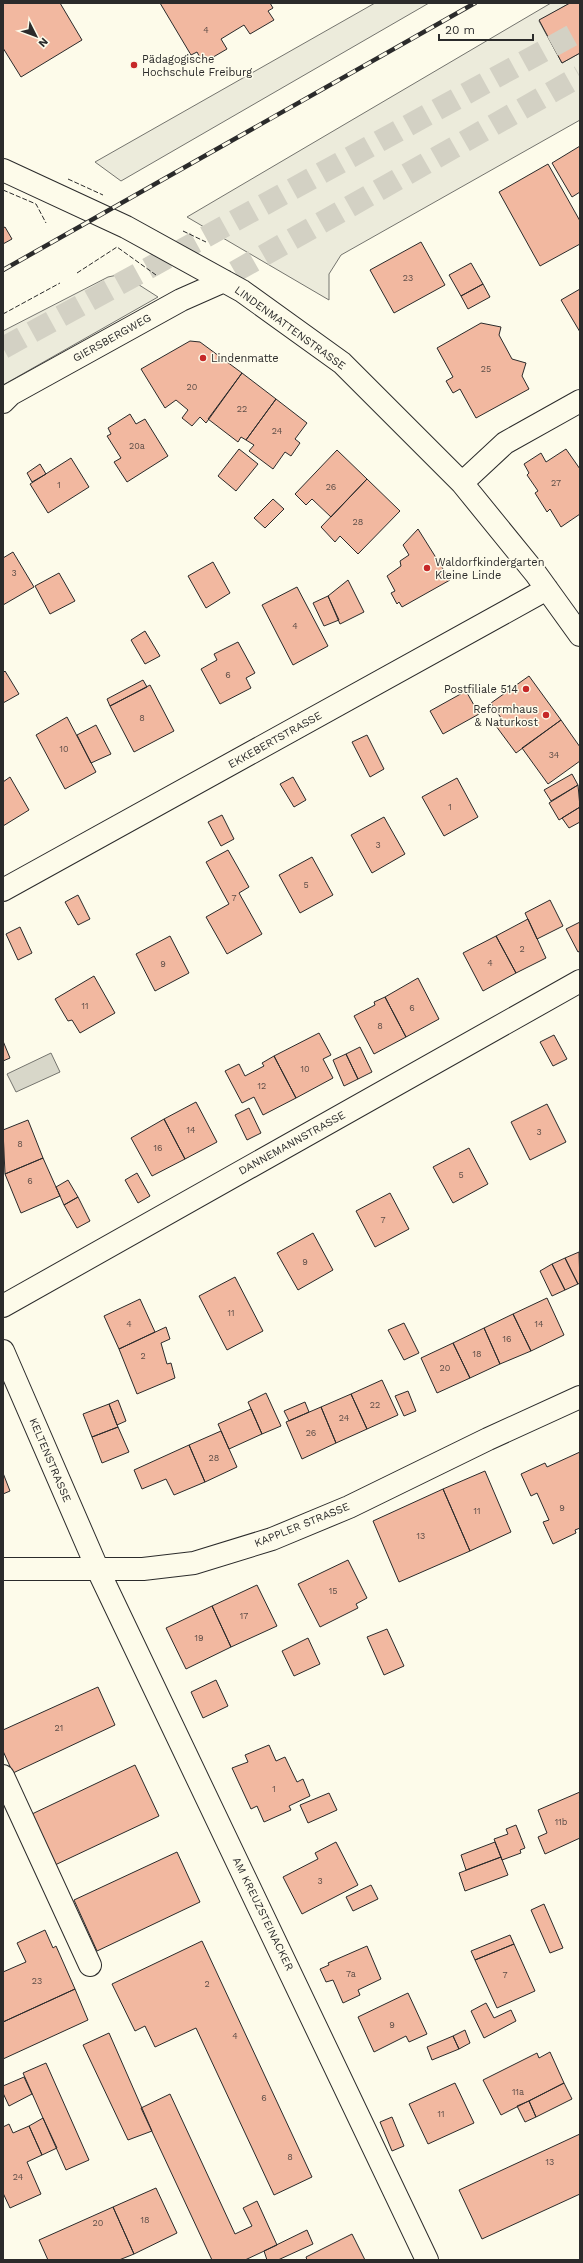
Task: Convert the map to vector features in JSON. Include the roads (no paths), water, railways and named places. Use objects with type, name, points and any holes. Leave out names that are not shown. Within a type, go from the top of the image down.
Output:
[{"type":"street","name":"LINDENMATTENSTRASSE","points":[[3,170],[126,227],[224,281],[263,305],[342,363],[462,483],[492,518],[547,589],[580,635]]},
{"type":"street","name":"GIERSBERGWEG","points":[[3,402],[11,394],[181,300],[224,281]]},
{"type":"street","points":[[462,483],[505,443],[580,401]]},
{"type":"street","name":"EKKEBERTSTRASSE","points":[[3,890],[547,589]]},
{"type":"street","name":"DANNEMANNSTRASSE","points":[[3,1306],[580,981]]},
{"type":"street","name":"KELTENSTRASSE","points":[[3,1351],[98,1570]]},
{"type":"street","name":"KAPPLER STRASSE","points":[[3,1569],[143,1569],[194,1563],[272,1539],[349,1507],[488,1439],[580,1397]]},
{"type":"street","name":"AM KREUZSTEINACKER","points":[[98,1570],[427,2260]]},
{"type":"street","points":[[3,1776],[90,1964]]},
{"type":"tunnel","points":[[3,348],[580,31]]},
{"type":"tunnel","points":[[206,288],[580,76]]},
{"type":"railway","points":[[3,270],[475,3]]},
{"type":"place","name":"Pädagogische Hochschule Freiburg","points":[[134,65]]},
{"type":"place","name":"Lindenmatte","points":[[203,358]]},
{"type":"place","name":"Waldorfkindergarten Kleine Linde","points":[[427,568]]},
{"type":"place","name":"Postfiliale 514","points":[[526,689]]},
{"type":"place","name":"Reformhaus & Naturkost","points":[[546,715]]}]
